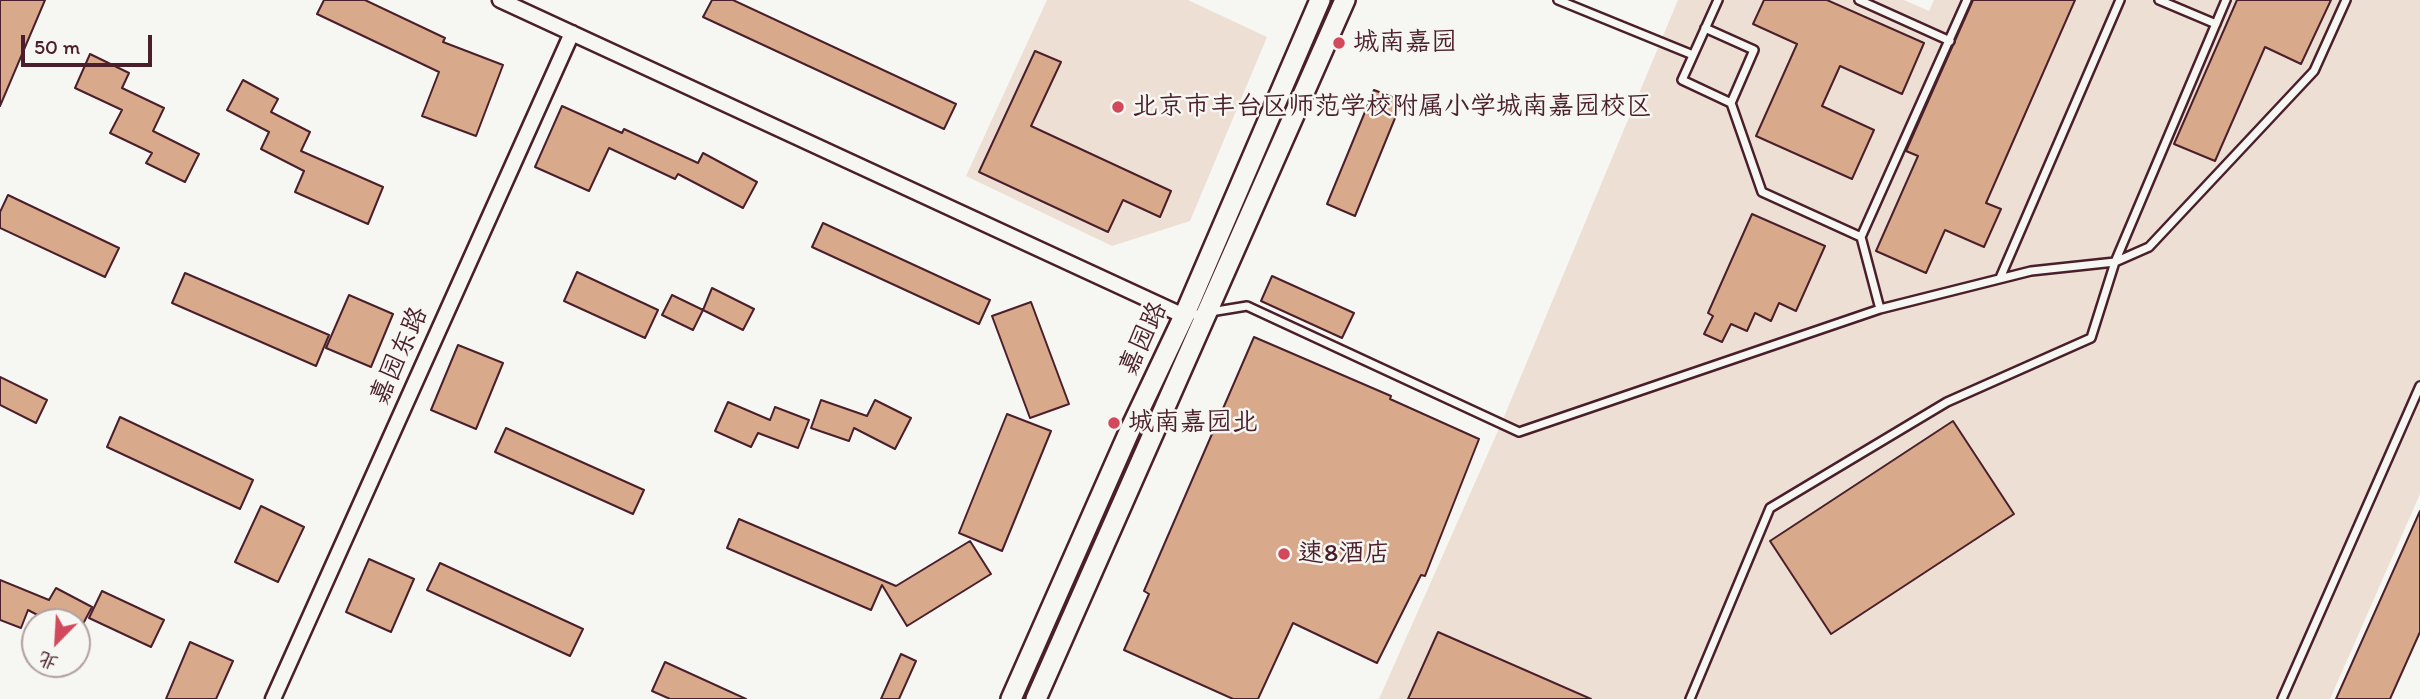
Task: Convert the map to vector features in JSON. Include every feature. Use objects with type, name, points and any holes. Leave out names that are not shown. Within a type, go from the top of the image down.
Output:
[{"type":"main road","name":"嘉园路","points":[[1011,699],[1129,432],[1184,316],[1320,0]]},
{"type":"main road","name":"嘉园路","points":[[1036,699],[1209,313],[1345,0]]},
{"type":"street","points":[[500,0],[1184,316]]},
{"type":"street","name":"嘉园东路","points":[[273,699],[572,33]]},
{"type":"lane","points":[[1558,0],[1693,55]]},
{"type":"lane","points":[[1718,0],[1682,80],[1731,103]]},
{"type":"lane","points":[[1858,0],[1950,41]]},
{"type":"lane","points":[[1880,309],[1861,237],[1967,0]]},
{"type":"lane","points":[[2000,278],[2120,0]]},
{"type":"lane","points":[[2159,0],[2216,24]]},
{"type":"lane","points":[[1690,699],[1770,508],[1947,402],[2091,338],[2115,262],[2226,0]]},
{"type":"lane","points":[[1184,316],[1247,306],[1519,432],[1880,309],[2031,271],[2115,262],[2149,247],[2314,71],[2346,0]]},
{"type":"lane","points":[[1705,27],[1754,50],[1731,103],[1762,192],[1861,237]]},
{"type":"lane","points":[[2281,699],[2420,386]]},
{"type":"shaded area","name":"北京市丰台区师范学校附属小学城南嘉园校区","points":[[1047,0],[1188,0],[1267,37],[1190,221],[1112,246],[966,176]]},
{"type":"shaded area","points":[[1678,0],[1904,0],[1929,11],[1934,0],[2420,0],[2420,494],[2330,699],[1379,699],[1501,424]]},
{"type":"building","points":[[0,0],[45,0],[0,106]]},
{"type":"building","points":[[324,0],[365,0],[445,38],[443,42],[503,65],[476,136],[422,116],[439,72],[317,14]]},
{"type":"building","points":[[712,0],[733,0],[956,104],[944,129],[703,17]]},
{"type":"building","points":[[1764,0],[1827,0],[1924,43],[1902,94],[1840,66],[1822,106],[1874,130],[1852,179],[1756,136],[1797,44],[1753,24]]},
{"type":"building","points":[[1973,0],[2075,0],[1986,203],[2001,209],[1984,247],[1945,230],[1926,273],[1876,251],[1918,156],[1906,151]]},
{"type":"building","points":[[2237,0],[2331,0],[2301,64],[2265,47],[2215,161],[2174,144]]},
{"type":"building","points":[[1035,51],[1061,62],[1031,126],[1171,191],[1160,217],[1123,200],[1108,232],[979,172]]},
{"type":"building","points":[[90,54],[129,73],[122,88],[164,108],[153,131],[199,154],[185,182],[146,163],[152,153],[110,133],[122,110],[75,88]]},
{"type":"building","points":[[243,80],[278,99],[271,112],[310,132],[301,151],[383,187],[368,224],[295,192],[304,171],[261,149],[269,132],[227,110]]},
{"type":"building","points":[[1374,90],[1402,101],[1355,216],[1327,204]]},
{"type":"building","points":[[562,106],[622,133],[624,129],[698,163],[703,153],[757,182],[743,208],[678,174],[675,179],[609,148],[589,191],[535,167]]},
{"type":"building","points":[[8,195],[119,248],[105,277],[0,228],[0,212]]},
{"type":"building","points":[[1752,214],[1825,246],[1796,311],[1779,303],[1771,321],[1755,313],[1747,331],[1731,324],[1722,342],[1704,334],[1713,316],[1708,313]]},
{"type":"building","points":[[823,223],[990,300],[979,324],[812,247]]},
{"type":"building","points":[[577,272],[658,310],[645,338],[564,301]]},
{"type":"building","points":[[185,273],[329,335],[316,366],[172,303]]},
{"type":"building","points":[[1272,276],[1354,313],[1342,338],[1261,301]]},
{"type":"building","points":[[712,288],[754,309],[743,330],[703,310]]},
{"type":"building","points":[[349,295],[393,314],[371,367],[326,348]]},
{"type":"building","points":[[672,295],[703,310],[693,330],[662,315]]},
{"type":"building","points":[[1031,302],[1069,404],[1030,418],[992,316]]},
{"type":"building","points":[[1254,337],[1391,396],[1390,399],[1479,439],[1425,576],[1421,575],[1377,663],[1293,623],[1258,699],[1233,699],[1124,650],[1149,594],[1144,591]]},
{"type":"building","points":[[458,345],[503,363],[476,429],[431,410]]},
{"type":"building","points":[[0,377],[47,400],[36,423],[0,405]]},
{"type":"building","points":[[821,400],[867,416],[875,400],[911,418],[895,449],[854,428],[849,441],[811,428]]},
{"type":"building","points":[[728,402],[770,420],[775,407],[809,420],[798,448],[758,433],[751,447],[715,431]]},
{"type":"building","points":[[1007,414],[1051,431],[1002,551],[959,533]]},
{"type":"building","points":[[120,417],[253,480],[240,509],[107,447]]},
{"type":"building","points":[[1953,421],[2014,514],[1831,634],[1770,541]]},
{"type":"building","points":[[506,428],[644,490],[633,514],[495,452]]},
{"type":"building","points":[[261,506],[304,527],[278,582],[235,562]]},
{"type":"building","points":[[2420,511],[2420,632],[2390,699],[2336,699]]},
{"type":"building","points":[[739,519],[896,586],[970,541],[991,574],[907,626],[882,585],[871,610],[727,548]]},
{"type":"building","points":[[369,559],[414,579],[391,632],[346,612]]},
{"type":"building","points":[[440,563],[583,629],[570,656],[427,590]]},
{"type":"building","points":[[0,580],[49,600],[56,588],[92,607],[21,608],[21,628],[0,620]]},
{"type":"building","points":[[102,591],[164,620],[151,647],[91,619]]},
{"type":"building","points":[[1438,632],[1591,699],[1408,699]]},
{"type":"building","points":[[190,642],[233,661],[216,699],[166,699]]},
{"type":"building","points":[[901,654],[916,661],[899,699],[881,699]]},
{"type":"building","points":[[665,662],[746,699],[670,699],[652,691]]},
{"type":"place","name":"城南嘉园","points":[[1339,43]]},
{"type":"place","name":"北京市丰台区师范学校附属小学城南嘉园校区","points":[[1118,107]]},
{"type":"place","name":"城南嘉园北","points":[[1114,423]]},
{"type":"place","name":"速8酒店","points":[[1284,554]]}]
